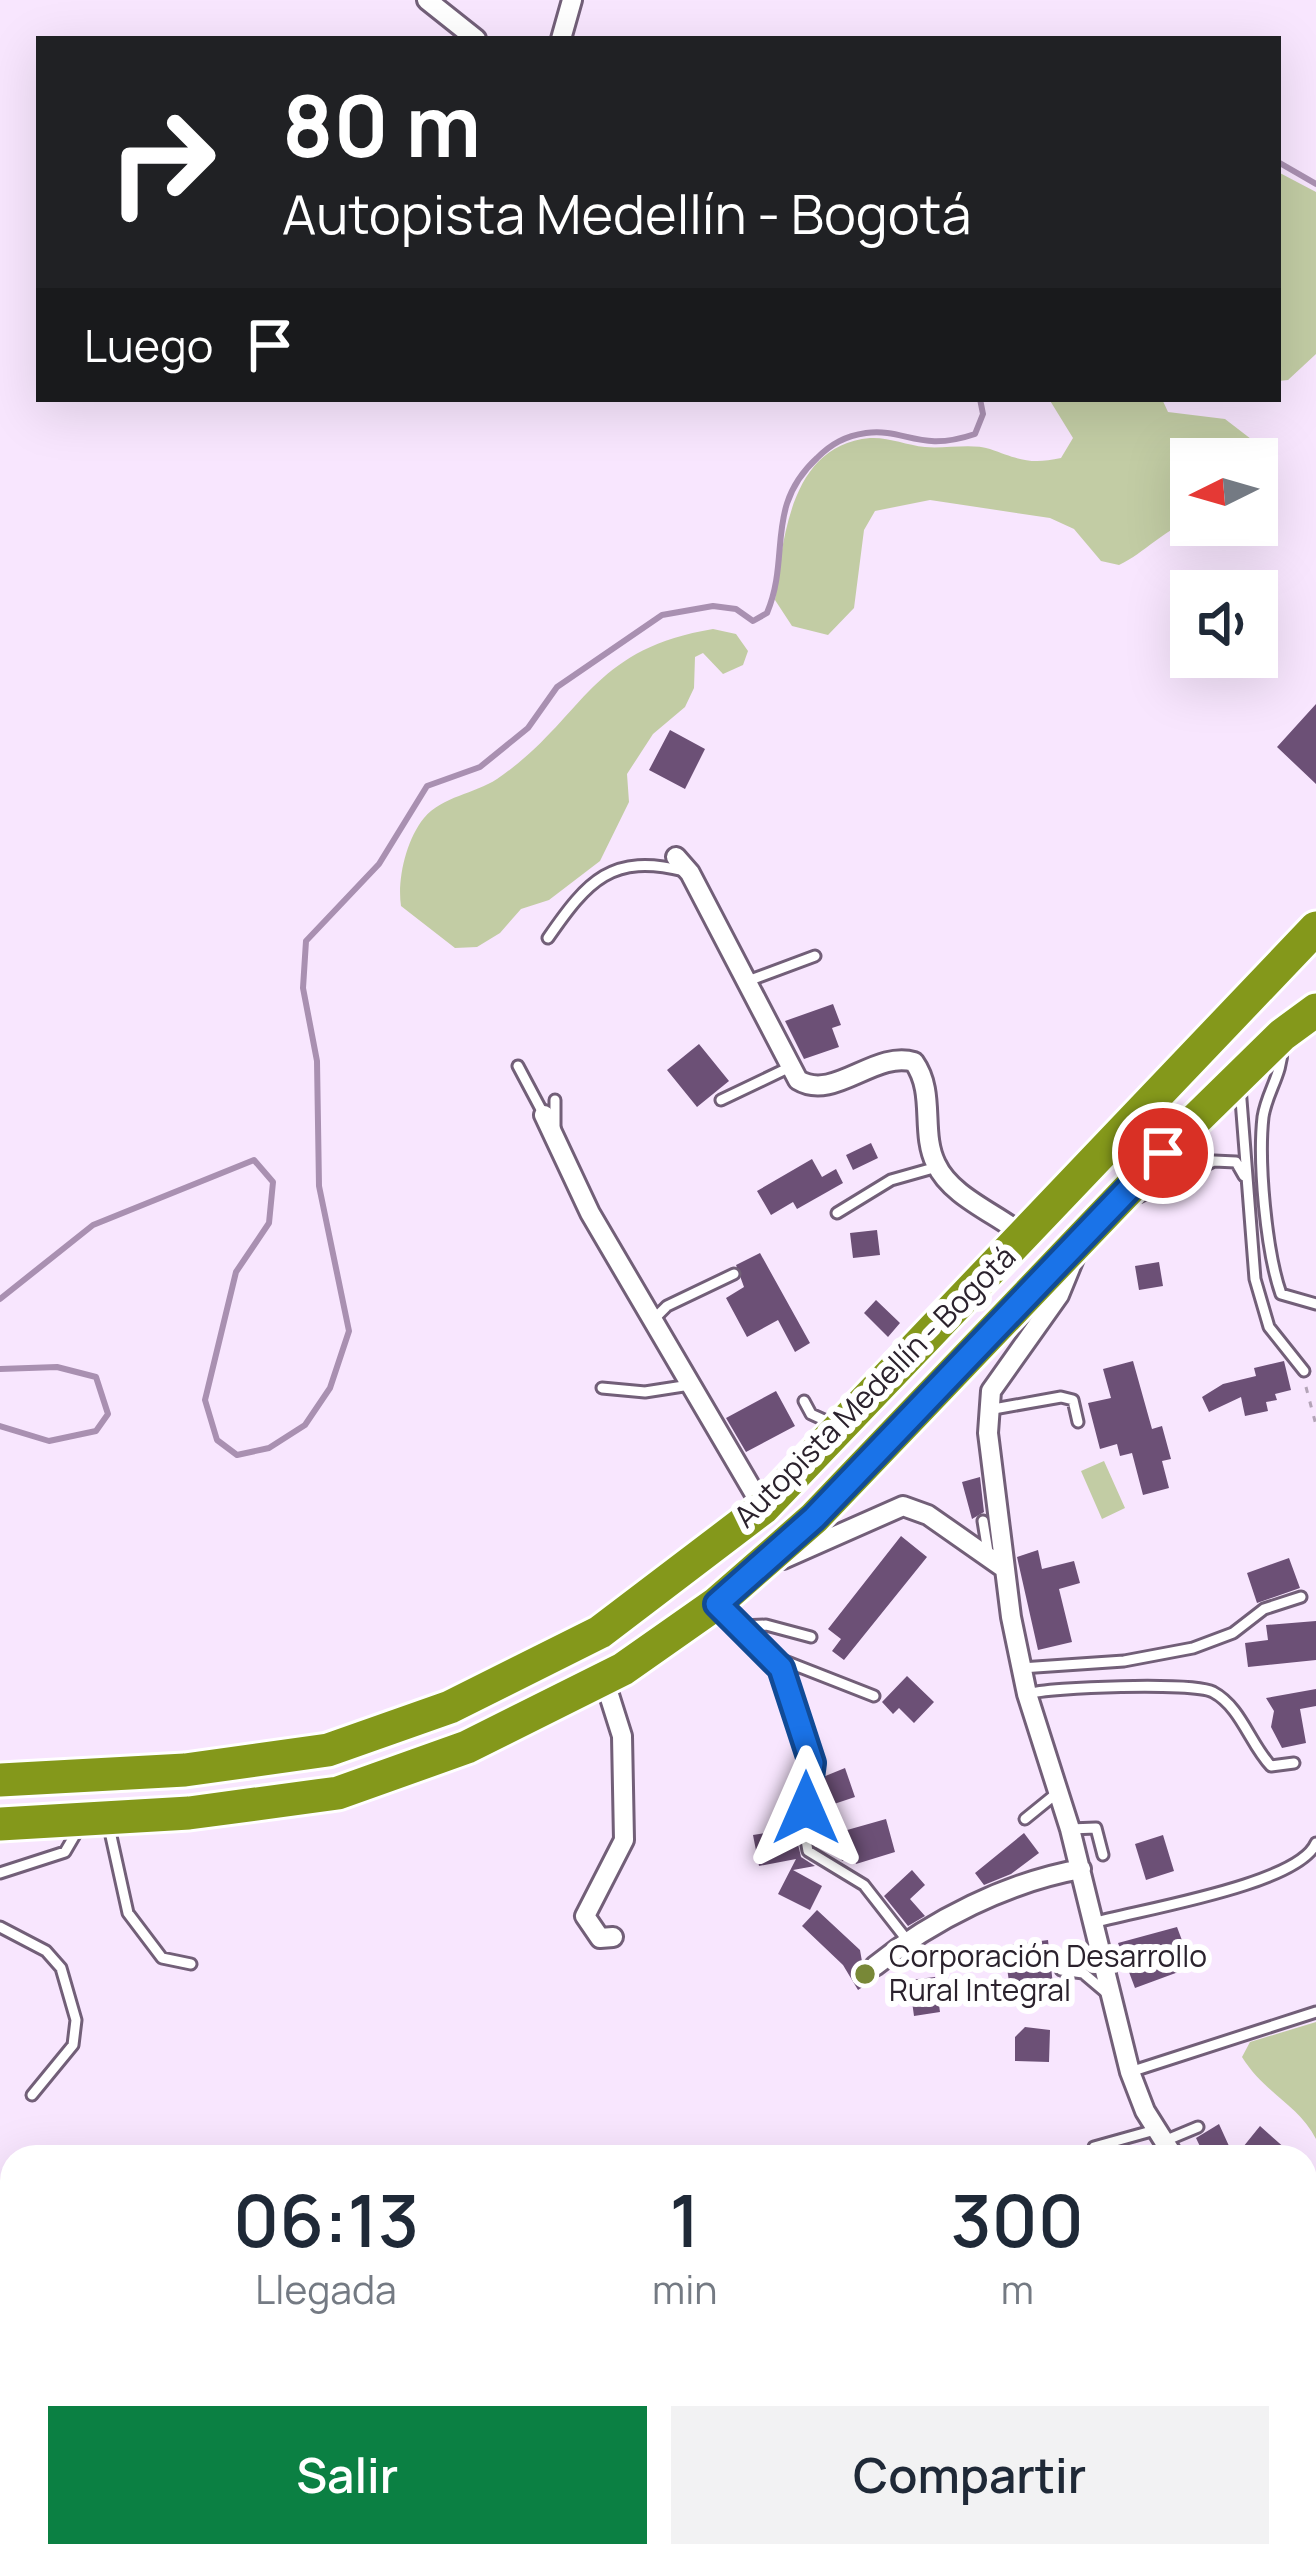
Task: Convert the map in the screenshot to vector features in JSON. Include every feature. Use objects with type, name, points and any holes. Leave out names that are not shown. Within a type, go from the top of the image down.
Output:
[{"type":"highway","name":"Autopista Medellín - Bogotá","points":[[0,1780],[184,1770],[328,1750],[450,1707],[600,1632],[763,1508],[1316,928]]},
{"type":"highway","name":"Autopista Medellín - Bogotá","points":[[0,1824],[94,1819],[338,1793],[467,1747],[728,1615],[757,1571],[871,1461],[1239,1076],[1316,1010]]},
{"type":"street","points":[[427,0],[472,36]]},
{"type":"street","points":[[562,36],[572,0]]},
{"type":"street","points":[[683,865],[788,1068],[805,1085],[814,1086],[887,1060],[914,1062],[924,1079],[937,1168],[955,1188],[1024,1236]]},
{"type":"street","points":[[549,1107],[553,1134],[652,1321],[763,1508]]},
{"type":"street","points":[[1083,1238],[1059,1295],[998,1377],[988,1410],[997,1563],[1027,1694],[1081,1869],[1130,2072],[1164,2143]]},
{"type":"street","points":[[757,1571],[903,1506],[928,1515],[997,1563]]},
{"type":"street","points":[[604,1679],[622,1736],[624,1840],[585,1916],[600,1938],[613,1937]]},
{"type":"street","points":[[874,1966],[907,1940],[1040,1879],[1081,1869]]},
{"type":"lane","points":[[548,938],[590,889],[620,866],[683,865]]},
{"type":"lane","points":[[745,982],[814,956]]},
{"type":"lane","points":[[1282,1035],[1283,1067],[1264,1112],[1270,1241],[1281,1294],[1316,1304]]},
{"type":"lane","points":[[518,1066],[549,1107]]},
{"type":"lane","points":[[721,1100],[788,1068]]},
{"type":"lane","points":[[1239,1076],[1260,1304],[1269,1328],[1304,1372]]},
{"type":"lane","points":[[1112,1208],[1214,1160],[1235,1162],[1246,1180]]},
{"type":"lane","points":[[837,1213],[891,1180],[937,1168]]},
{"type":"lane","points":[[652,1321],[668,1306],[734,1274]]},
{"type":"lane","points":[[602,1388],[645,1391],[690,1385]]},
{"type":"lane","points":[[988,1410],[1061,1396],[1073,1400],[1078,1422]]},
{"type":"lane","points":[[803,1401],[820,1421],[844,1426]]},
{"type":"lane","points":[[982,1521],[997,1563]]},
{"type":"lane","points":[[1021,1668],[1124,1660],[1193,1648],[1233,1633],[1264,1609],[1301,1597]]},
{"type":"lane","points":[[728,1615],[811,1637]]},
{"type":"lane","points":[[728,1615],[777,1658],[874,1696]]},
{"type":"lane","points":[[777,1658],[812,1763],[804,1828],[808,1851],[864,1885],[907,1940]]},
{"type":"lane","points":[[1027,1694],[1053,1686],[1182,1687],[1213,1692],[1235,1712],[1271,1766],[1294,1763]]},
{"type":"lane","points":[[1025,1819],[1058,1793]]},
{"type":"lane","points":[[0,1873],[65,1852],[94,1819],[128,1913],[162,1958],[191,1964]]},
{"type":"lane","points":[[1070,1829],[1096,1828],[1103,1855]]},
{"type":"lane","points":[[1093,1923],[1221,1892],[1305,1859],[1316,1843]]},
{"type":"lane","points":[[0,1927],[46,1952],[61,1968],[76,2020],[74,2045],[32,2095]]},
{"type":"lane","points":[[1061,1970],[1083,1973],[1109,1995]]},
{"type":"lane","points":[[1130,2072],[1316,2012]]},
{"type":"lane","points":[[1117,2145],[1164,2143],[1198,2127]]},
{"type":"path","points":[[1304,1372],[1316,1426]]},
{"type":"green space","points":[[1281,174],[1316,192],[1316,354],[1288,380],[1281,381]]},
{"type":"green space","points":[[1051,402],[1163,402],[1168,412],[1225,419],[1250,438],[1170,438],[1170,531],[1119,565],[1101,561],[1074,529],[1050,518],[930,500],[875,511],[864,530],[854,608],[828,635],[792,626],[775,600],[795,499],[807,476],[843,444],[870,438],[925,447],[983,447],[1032,461],[1061,458],[1073,438]]},
{"type":"green space","points":[[713,629],[736,634],[748,651],[743,665],[723,674],[703,653],[695,657],[694,688],[685,707],[653,734],[627,774],[629,802],[600,861],[549,900],[521,909],[500,933],[477,947],[455,948],[401,906],[404,860],[424,818],[449,800],[497,779],[612,670],[671,639]]},
{"type":"green space","points":[[1104,1461],[1125,1508],[1102,1519],[1081,1471]]},
{"type":"green space","points":[[1316,2022],[1316,2139],[1242,2057],[1250,2042]]},
{"type":"building","points":[[1316,704],[1316,784],[1277,747]]},
{"type":"building","points":[[670,730],[705,749],[685,789],[649,770]]},
{"type":"building","points":[[833,1004],[841,1025],[832,1028],[839,1047],[804,1059],[785,1021]]},
{"type":"building","points":[[699,1044],[729,1081],[697,1107],[667,1070]]},
{"type":"building","points":[[871,1143],[878,1158],[853,1170],[846,1155]]},
{"type":"building","points":[[812,1159],[822,1177],[836,1169],[843,1183],[797,1209],[793,1202],[771,1215],[757,1191]]},
{"type":"building","points":[[877,1230],[880,1255],[853,1258],[850,1233]]},
{"type":"building","points":[[760,1253],[810,1343],[795,1352],[778,1320],[747,1337],[726,1298],[744,1287],[736,1265]]},
{"type":"building","points":[[1159,1262],[1163,1286],[1139,1290],[1135,1266]]},
{"type":"building","points":[[876,1300],[900,1323],[888,1337],[864,1313]]},
{"type":"building","points":[[1133,1361],[1152,1429],[1162,1426],[1171,1459],[1162,1461],[1169,1488],[1143,1495],[1132,1453],[1120,1456],[1117,1444],[1100,1449],[1088,1403],[1111,1398],[1103,1369]]},
{"type":"building","points":[[1284,1361],[1291,1390],[1266,1402],[1268,1411],[1245,1416],[1241,1397],[1209,1412],[1202,1397],[1223,1384],[1256,1376],[1254,1368]]},
{"type":"building","points":[[776,1391],[795,1426],[746,1452],[726,1418]]},
{"type":"building","points":[[980,1477],[984,1512],[972,1519],[962,1482]]},
{"type":"building","points":[[901,1536],[927,1557],[844,1660],[832,1651],[841,1639],[828,1629]]},
{"type":"building","points":[[1038,1550],[1042,1569],[1074,1561],[1080,1583],[1059,1589],[1072,1642],[1038,1650],[1017,1557]]},
{"type":"building","points":[[1289,1558],[1300,1588],[1257,1603],[1247,1573]]},
{"type":"building","points":[[1316,1621],[1316,1660],[1248,1667],[1245,1643],[1268,1640],[1266,1625]]},
{"type":"building","points":[[907,1676],[934,1702],[914,1723],[899,1708],[893,1714],[882,1702]]},
{"type":"building","points":[[1316,1689],[1316,1706],[1300,1709],[1306,1743],[1282,1748],[1271,1727],[1274,1711],[1266,1698]]},
{"type":"building","points":[[845,1768],[855,1797],[825,1807],[818,1779]]},
{"type":"building","points":[[886,1819],[895,1852],[856,1864],[854,1858],[842,1861],[833,1834]]},
{"type":"building","points":[[773,1832],[779,1849],[798,1844],[801,1857],[815,1866],[793,1870],[822,1886],[810,1910],[778,1894],[796,1859],[759,1866],[753,1835]]},
{"type":"building","points":[[1024,1833],[1039,1853],[1011,1874],[984,1885],[975,1873]]},
{"type":"building","points":[[1163,1835],[1174,1871],[1146,1880],[1135,1844]]},
{"type":"building","points":[[912,1870],[925,1885],[910,1899],[925,1916],[908,1926],[884,1896]]},
{"type":"building","points":[[817,1910],[860,1950],[864,1973],[875,1979],[858,1990],[843,1965],[802,1926]]},
{"type":"building","points":[[1177,1927],[1192,1967],[1135,1988],[1118,1943]]},
{"type":"building","points":[[1048,1940],[1053,1985],[1019,1989],[1018,1981],[1009,1982],[1004,1946]]},
{"type":"building","points":[[935,1977],[940,2012],[914,2016],[909,1980]]},
{"type":"building","points":[[1025,2027],[1050,2030],[1049,2062],[1015,2061],[1015,2037]]},
{"type":"building","points":[[1219,2124],[1229,2145],[1199,2145],[1196,2138]]},
{"type":"building","points":[[1260,2126],[1281,2145],[1245,2145]]},
{"type":"waterway","points":[[1281,164],[1316,184]]},
{"type":"waterway","points":[[0,1299],[93,1225],[254,1160],[273,1182],[269,1223],[236,1272],[205,1400],[217,1440],[237,1455],[269,1448],[305,1425],[330,1388],[349,1331],[319,1186],[317,1061],[303,988],[306,941],[379,864],[427,786],[480,767],[528,728],[557,687],[662,615],[713,606],[736,609],[753,621],[767,613],[790,495],[801,476],[828,449],[866,433],[926,441],[975,434],[983,414],[981,402]]},
{"type":"waterway","points":[[0,1369],[57,1367],[96,1377],[108,1414],[96,1431],[49,1441],[0,1426]]},
{"type":"place","name":"Corporación Desarrollo Rural Integral","points":[[865,1974]]},
{"type":"route","points":[[806,1808],[812,1763],[777,1658],[717,1604],[871,1461],[1163,1153]]}]
